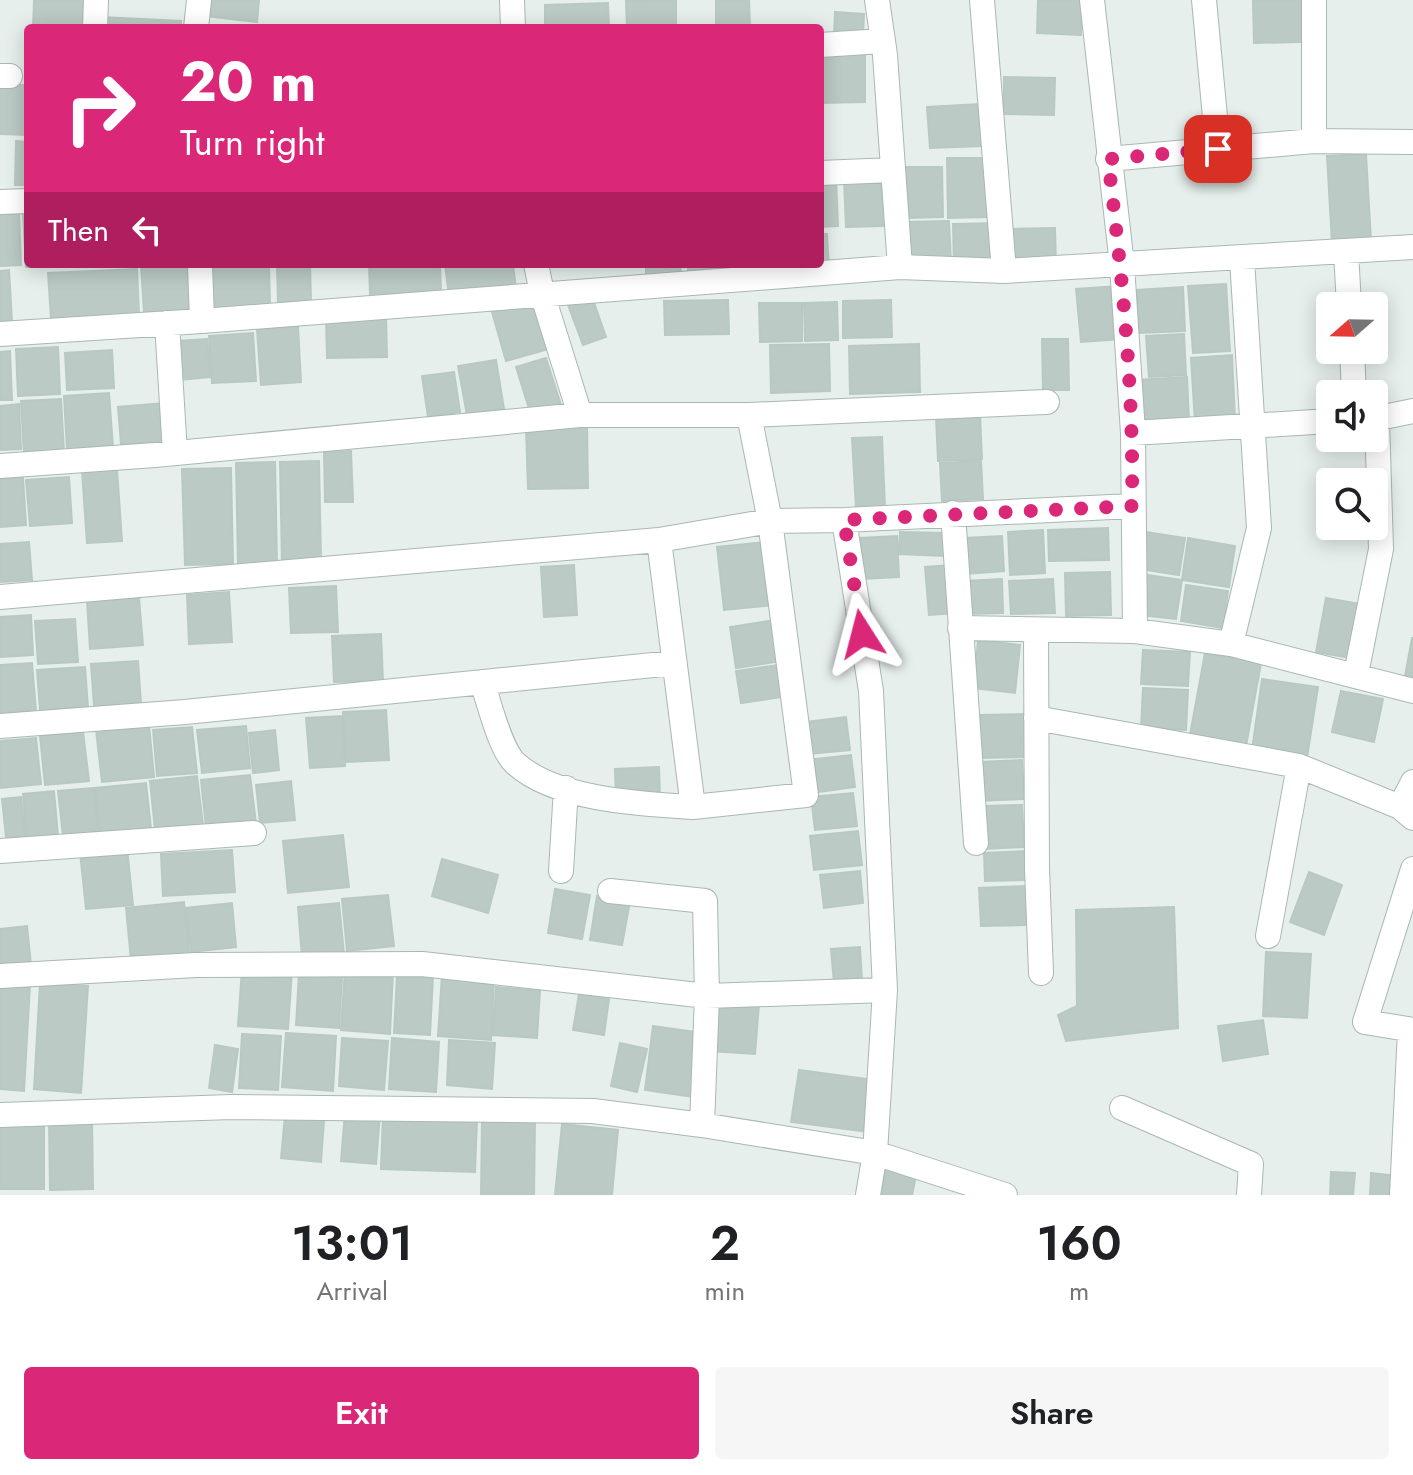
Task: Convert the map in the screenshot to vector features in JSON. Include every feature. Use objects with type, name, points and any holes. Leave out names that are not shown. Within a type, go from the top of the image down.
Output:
[{"type":"street","points":[[95,24],[96,0]]},
{"type":"street","points":[[196,24],[199,0]]},
{"type":"street","points":[[512,0],[513,24]]},
{"type":"street","points":[[877,0],[883,41],[900,267]]},
{"type":"street","points":[[982,0],[1004,271]]},
{"type":"street","points":[[1092,0],[1122,265],[1133,433],[1135,631]]},
{"type":"street","points":[[1204,0],[1218,149]]},
{"type":"street","points":[[1314,0],[1314,141]]},
{"type":"street","points":[[824,45],[883,41]]},
{"type":"street","points":[[1108,159],[1314,141],[1413,142]]},
{"type":"street","points":[[824,173],[893,170]]},
{"type":"street","points":[[0,202],[24,201]]},
{"type":"street","points":[[0,334],[900,267],[1004,271],[1413,247]]},
{"type":"street","points":[[1346,251],[1348,292]]},
{"type":"street","points":[[1231,644],[1259,528],[1242,259]]},
{"type":"street","points":[[200,268],[202,321]]},
{"type":"street","points":[[537,268],[580,415]]},
{"type":"street","points":[[167,323],[175,453]]},
{"type":"street","points":[[0,466],[580,415],[749,415],[1047,402]]},
{"type":"street","points":[[1388,416],[1413,411]]},
{"type":"street","points":[[482,682],[513,762],[543,781],[624,804],[693,807],[806,795],[770,521],[749,415]]},
{"type":"street","points":[[1133,433],[1316,422]]},
{"type":"street","points":[[1356,674],[1381,549],[1377,452]]},
{"type":"street","points":[[0,597],[659,540],[770,521],[1132,506]]},
{"type":"street","points":[[953,513],[976,843]]},
{"type":"street","points":[[844,520],[871,691],[885,990],[875,1153],[868,1195]]},
{"type":"street","points":[[659,540],[693,807]]},
{"type":"street","points":[[960,628],[1135,631],[1231,644],[1413,691]]},
{"type":"street","points":[[1036,630],[1037,869],[1041,973]]},
{"type":"street","points":[[0,726],[185,712],[673,663]]},
{"type":"street","points":[[1036,718],[1299,766],[1407,812],[1413,782]]},
{"type":"street","points":[[1268,936],[1299,766]]},
{"type":"street","points":[[561,871],[566,788]]},
{"type":"street","points":[[0,851],[254,833]]},
{"type":"street","points":[[1402,1195],[1412,1030],[1365,1022],[1413,869]]},
{"type":"street","points":[[610,891],[705,901],[707,996],[702,1125]]},
{"type":"street","points":[[0,976],[196,965],[422,964],[707,996],[885,990]]},
{"type":"street","points":[[0,1115],[231,1107],[593,1111],[875,1153],[1005,1195]]},
{"type":"street","points":[[1122,1108],[1251,1164],[1249,1195]]},
{"type":"building","points":[[34,0],[84,0],[83,24],[33,24]]},
{"type":"building","points":[[207,0],[259,0],[257,22],[206,16]]},
{"type":"building","points":[[676,0],[676,24],[627,24],[626,1]]},
{"type":"building","points":[[716,0],[749,0],[750,24],[716,24]]},
{"type":"building","points":[[1038,0],[1082,0],[1081,35],[1037,33]]},
{"type":"building","points":[[1253,0],[1300,0],[1301,42],[1254,43]]},
{"type":"building","points":[[608,3],[609,24],[545,24],[545,5]]},
{"type":"building","points":[[835,12],[864,14],[863,37],[834,37]]},
{"type":"building","points":[[100,17],[181,21],[181,24],[99,24]]},
{"type":"building","points":[[824,51],[865,51],[865,102],[824,103]]},
{"type":"building","points":[[1004,77],[1055,78],[1054,115],[1004,114]]},
{"type":"building","points":[[0,85],[24,85],[24,135],[0,134]]},
{"type":"building","points":[[980,104],[982,146],[930,148],[927,107]]},
{"type":"building","points":[[16,141],[24,142],[24,185],[15,185]]},
{"type":"building","points":[[1366,154],[1371,241],[1332,243],[1327,156]]},
{"type":"building","points":[[947,158],[989,158],[991,217],[948,218]]},
{"type":"building","points":[[906,167],[942,167],[943,217],[908,218]]},
{"type":"building","points":[[836,178],[838,226],[824,227],[824,179]]},
{"type":"building","points":[[881,180],[883,226],[846,227],[844,181]]},
{"type":"building","points":[[19,211],[21,265],[0,266],[0,212]]},
{"type":"building","points":[[949,221],[951,263],[906,264],[905,222]]},
{"type":"building","points":[[997,223],[998,266],[954,267],[953,224]]},
{"type":"building","points":[[1055,228],[1056,265],[1009,266],[1008,229]]},
{"type":"building","points":[[824,234],[827,234],[829,268],[824,266]]},
{"type":"building","points":[[141,268],[190,268],[193,310],[144,313]]},
{"type":"building","points":[[212,268],[269,268],[270,306],[213,308]]},
{"type":"building","points":[[277,268],[310,268],[311,302],[278,303]]},
{"type":"building","points":[[369,268],[440,268],[441,292],[370,294]]},
{"type":"building","points":[[446,268],[513,268],[516,289],[449,296]]},
{"type":"building","points":[[646,268],[680,268],[681,274],[646,275]]},
{"type":"building","points":[[688,268],[718,268],[718,274],[688,276]]},
{"type":"building","points":[[137,269],[139,314],[51,319],[48,273]]},
{"type":"building","points":[[9,270],[12,321],[0,322],[0,271]]},
{"type":"building","points":[[1226,284],[1230,351],[1193,353],[1188,286]]},
{"type":"building","points":[[1119,286],[1122,339],[1081,342],[1076,289]]},
{"type":"building","points":[[1183,287],[1185,331],[1140,333],[1137,290]]},
{"type":"building","points":[[591,294],[606,337],[583,345],[567,302]]},
{"type":"building","points":[[538,298],[552,348],[506,361],[492,312]]},
{"type":"building","points":[[728,300],[729,334],[665,335],[664,301]]},
{"type":"building","points":[[891,300],[892,337],[843,338],[843,301]]},
{"type":"building","points":[[837,302],[838,340],[805,341],[804,303]]},
{"type":"building","points":[[759,303],[802,303],[802,341],[760,342]]},
{"type":"building","points":[[386,317],[387,357],[327,358],[326,318]]},
{"type":"building","points":[[298,327],[301,382],[261,385],[257,330]]},
{"type":"building","points":[[253,333],[256,381],[212,383],[209,336]]},
{"type":"building","points":[[1184,334],[1186,375],[1149,377],[1146,336]]},
{"type":"building","points":[[207,339],[210,377],[180,380],[177,341]]},
{"type":"building","points":[[1042,339],[1068,339],[1069,390],[1043,390]]},
{"type":"building","points":[[829,344],[830,391],[771,393],[770,345]]},
{"type":"building","points":[[919,344],[920,392],[850,394],[849,346]]},
{"type":"building","points":[[58,347],[60,394],[18,396],[16,349]]},
{"type":"building","points":[[112,350],[114,388],[67,390],[65,353]]},
{"type":"building","points":[[10,351],[12,400],[0,400],[0,352]]},
{"type":"building","points":[[1232,355],[1235,421],[1195,423],[1191,358]]},
{"type":"building","points":[[546,358],[561,405],[531,415],[516,367]]},
{"type":"building","points":[[496,360],[504,409],[467,415],[458,366]]},
{"type":"building","points":[[454,372],[460,412],[428,417],[422,376]]},
{"type":"building","points":[[1187,377],[1189,421],[1139,424],[1137,380]]},
{"type":"building","points":[[109,393],[113,447],[67,450],[64,396]]},
{"type":"building","points":[[61,399],[64,453],[24,455],[21,401]]},
{"type":"building","points":[[164,403],[167,441],[121,444],[118,407]]},
{"type":"building","points":[[19,404],[21,449],[0,450],[0,406]]},
{"type":"building","points":[[980,415],[982,459],[938,461],[936,417]]},
{"type":"building","points":[[587,427],[588,488],[528,489],[526,428]]},
{"type":"building","points":[[882,437],[885,508],[856,509],[852,438]]},
{"type":"building","points":[[351,451],[353,502],[325,502],[324,452]]},
{"type":"building","points":[[319,461],[321,562],[282,563],[280,462]]},
{"type":"building","points":[[981,461],[983,499],[942,501],[940,463]]},
{"type":"building","points":[[275,462],[277,564],[238,565],[236,463]]},
{"type":"building","points":[[231,468],[233,564],[185,565],[182,469]]},
{"type":"building","points":[[117,469],[122,541],[87,543],[82,471]]},
{"type":"building","points":[[69,477],[72,523],[30,526],[26,480]]},
{"type":"building","points":[[23,478],[26,525],[0,527],[0,479]]},
{"type":"building","points":[[1108,528],[1109,560],[1049,561],[1048,530]]},
{"type":"building","points":[[1043,530],[1045,573],[1010,575],[1008,532]]},
{"type":"building","points":[[900,532],[945,533],[944,556],[899,554]]},
{"type":"building","points":[[1146,532],[1185,538],[1179,575],[1140,569]]},
{"type":"building","points":[[897,536],[899,577],[861,579],[859,538]]},
{"type":"building","points":[[1002,536],[1004,571],[966,574],[964,538]]},
{"type":"building","points":[[1188,538],[1235,546],[1229,587],[1182,580]]},
{"type":"building","points":[[29,542],[32,580],[0,582],[0,544]]},
{"type":"building","points":[[767,542],[774,605],[724,610],[717,547]]},
{"type":"building","points":[[574,565],[577,615],[544,617],[541,567]]},
{"type":"building","points":[[951,565],[956,613],[929,615],[925,567]]},
{"type":"building","points":[[1110,572],[1111,615],[1066,616],[1065,573]]},
{"type":"building","points":[[1141,574],[1182,580],[1176,619],[1141,615]]},
{"type":"building","points":[[1002,579],[1003,613],[966,614],[964,581]]},
{"type":"building","points":[[1053,579],[1055,613],[1011,614],[1009,581]]},
{"type":"building","points":[[1186,585],[1228,591],[1223,628],[1181,621]]},
{"type":"building","points":[[336,586],[338,632],[291,633],[289,588]]},
{"type":"building","points":[[229,592],[232,642],[189,644],[187,595]]},
{"type":"building","points":[[139,598],[143,645],[90,649],[87,601]]},
{"type":"building","points":[[1326,598],[1366,605],[1356,659],[1316,652]]},
{"type":"building","points":[[31,615],[33,655],[0,657],[0,617]]},
{"type":"building","points":[[75,619],[78,662],[38,664],[35,621]]},
{"type":"building","points":[[776,620],[782,661],[736,668],[730,627]]},
{"type":"building","points":[[381,634],[383,681],[334,682],[332,636]]},
{"type":"building","points":[[1413,638],[1413,677],[1405,676]]},
{"type":"building","points":[[978,640],[1020,645],[1015,693],[974,688]]},
{"type":"building","points":[[1143,650],[1190,652],[1188,686],[1141,684]]},
{"type":"building","points":[[1205,653],[1261,663],[1246,746],[1190,735]]},
{"type":"building","points":[[138,661],[141,703],[94,706],[91,664]]},
{"type":"building","points":[[32,663],[36,711],[0,713],[0,665]]},
{"type":"building","points":[[779,665],[782,697],[741,703],[736,671]]},
{"type":"building","points":[[85,667],[88,707],[40,710],[37,670]]},
{"type":"building","points":[[1262,679],[1318,687],[1307,758],[1252,750]]},
{"type":"building","points":[[1143,688],[1188,690],[1186,730],[1141,728]]},
{"type":"building","points":[[1341,691],[1383,699],[1374,742],[1332,732]]},
{"type":"building","points":[[386,710],[389,760],[346,762],[343,712]]},
{"type":"building","points":[[1025,714],[1025,757],[978,758],[978,715]]},
{"type":"building","points":[[342,716],[345,766],[310,768],[306,718]]},
{"type":"building","points":[[846,717],[850,750],[809,754],[804,722]]},
{"type":"building","points":[[149,725],[154,777],[102,782],[96,730]]},
{"type":"building","points":[[246,726],[250,768],[202,773],[197,730]]},
{"type":"building","points":[[192,727],[197,773],[157,776],[153,730]]},
{"type":"building","points":[[275,730],[279,770],[253,773],[249,733]]},
{"type":"building","points":[[83,732],[89,781],[45,785],[40,736]]},
{"type":"building","points":[[36,738],[41,784],[0,788],[0,741]]},
{"type":"building","points":[[851,755],[855,787],[811,793],[807,760]]},
{"type":"building","points":[[1022,760],[1024,799],[978,801],[977,762]]},
{"type":"building","points":[[659,767],[660,798],[616,800],[615,769]]},
{"type":"building","points":[[250,775],[256,823],[206,828],[201,780]]},
{"type":"building","points":[[197,776],[203,825],[155,830],[150,781]]},
{"type":"building","points":[[291,781],[295,820],[260,823],[256,785]]},
{"type":"building","points":[[146,783],[151,828],[100,833],[95,788]]},
{"type":"building","points":[[93,788],[98,833],[63,836],[58,791]]},
{"type":"building","points":[[54,791],[58,836],[27,839],[23,794]]},
{"type":"building","points":[[853,793],[857,826],[815,830],[811,797]]},
{"type":"building","points":[[21,797],[25,836],[6,837],[2,799]]},
{"type":"building","points":[[1022,805],[1024,847],[984,849],[983,806]]},
{"type":"building","points":[[858,831],[862,865],[814,870],[810,836]]},
{"type":"building","points":[[343,835],[349,887],[288,893],[283,841]]},
{"type":"building","points":[[127,848],[133,905],[86,909],[80,852]]},
{"type":"building","points":[[232,850],[235,892],[163,896],[161,854]]},
{"type":"building","points":[[1026,851],[1027,880],[985,881],[984,853]]},
{"type":"building","points":[[442,859],[498,875],[488,913],[432,896]]},
{"type":"building","points":[[860,871],[863,903],[824,908],[820,875]]},
{"type":"building","points":[[1309,872],[1342,885],[1324,935],[1290,922]]},
{"type":"building","points":[[1026,886],[1027,925],[981,926],[979,888]]},
{"type":"building","points":[[555,889],[590,895],[582,939],[548,933]]},
{"type":"building","points":[[388,895],[394,946],[347,951],[342,899]]},
{"type":"building","points":[[597,896],[630,901],[622,945],[590,940]]},
{"type":"building","points":[[184,902],[189,954],[131,960],[126,908]]},
{"type":"building","points":[[232,903],[236,947],[191,952],[186,908]]},
{"type":"building","points":[[339,903],[344,954],[302,958],[298,907]]},
{"type":"building","points":[[1174,907],[1178,1028],[1066,1041],[1058,1015],[1077,1006],[1076,910]]},
{"type":"building","points":[[27,926],[31,965],[0,968],[0,929]]},
{"type":"building","points":[[860,947],[862,981],[834,983],[831,949]]},
{"type":"building","points":[[1266,952],[1311,954],[1307,1018],[1263,1016]]},
{"type":"building","points":[[242,968],[292,971],[288,1029],[238,1026]]},
{"type":"building","points":[[345,969],[393,972],[390,1034],[341,1030]]},
{"type":"building","points":[[299,974],[342,977],[339,1028],[296,1025]]},
{"type":"building","points":[[442,974],[494,978],[491,1040],[438,1036]]},
{"type":"building","points":[[397,975],[433,976],[430,1035],[394,1033]]},
{"type":"building","points":[[0,983],[30,985],[24,1091],[0,1089]]},
{"type":"building","points":[[40,983],[88,986],[81,1093],[34,1089]]},
{"type":"building","points":[[496,987],[540,991],[537,1038],[493,1035]]},
{"type":"building","points":[[579,994],[609,999],[604,1035],[573,1030]]},
{"type":"building","points":[[714,1000],[759,1004],[755,1054],[710,1051]]},
{"type":"building","points":[[1263,1020],[1268,1054],[1223,1061],[1218,1026]]},
{"type":"building","points":[[653,1026],[703,1033],[694,1097],[645,1090]]},
{"type":"building","points":[[286,1033],[336,1036],[333,1091],[282,1087]]},
{"type":"building","points":[[242,1034],[281,1036],[278,1090],[239,1088]]},
{"type":"building","points":[[342,1038],[388,1041],[384,1090],[339,1086]]},
{"type":"building","points":[[392,1038],[439,1042],[436,1092],[389,1089]]},
{"type":"building","points":[[449,1040],[495,1043],[492,1089],[447,1085]]},
{"type":"building","points":[[620,1043],[647,1049],[637,1092],[611,1086]]},
{"type":"building","points":[[215,1045],[238,1049],[232,1092],[209,1088]]},
{"type":"building","points":[[799,1070],[875,1080],[868,1132],[791,1122]]},
{"type":"building","points":[[345,1112],[380,1115],[376,1164],[341,1161]]},
{"type":"building","points":[[285,1116],[324,1120],[321,1162],[281,1158]]},
{"type":"building","points":[[383,1116],[477,1120],[475,1172],[381,1169]]},
{"type":"building","points":[[482,1119],[535,1120],[534,1195],[481,1195]]},
{"type":"building","points":[[49,1120],[92,1120],[93,1189],[50,1190]]},
{"type":"building","points":[[44,1121],[44,1189],[0,1189],[0,1122]]},
{"type":"building","points":[[562,1124],[618,1130],[612,1195],[555,1195]]},
{"type":"building","points":[[886,1169],[916,1176],[912,1195],[880,1195]]},
{"type":"building","points":[[1331,1172],[1355,1173],[1353,1195],[1330,1195]]},
{"type":"building","points":[[1371,1173],[1396,1176],[1394,1195],[1370,1195]]},
{"type":"route","points":[[862,634],[844,520],[1132,506],[1133,433],[1122,265],[1108,159],[1218,149]]}]
